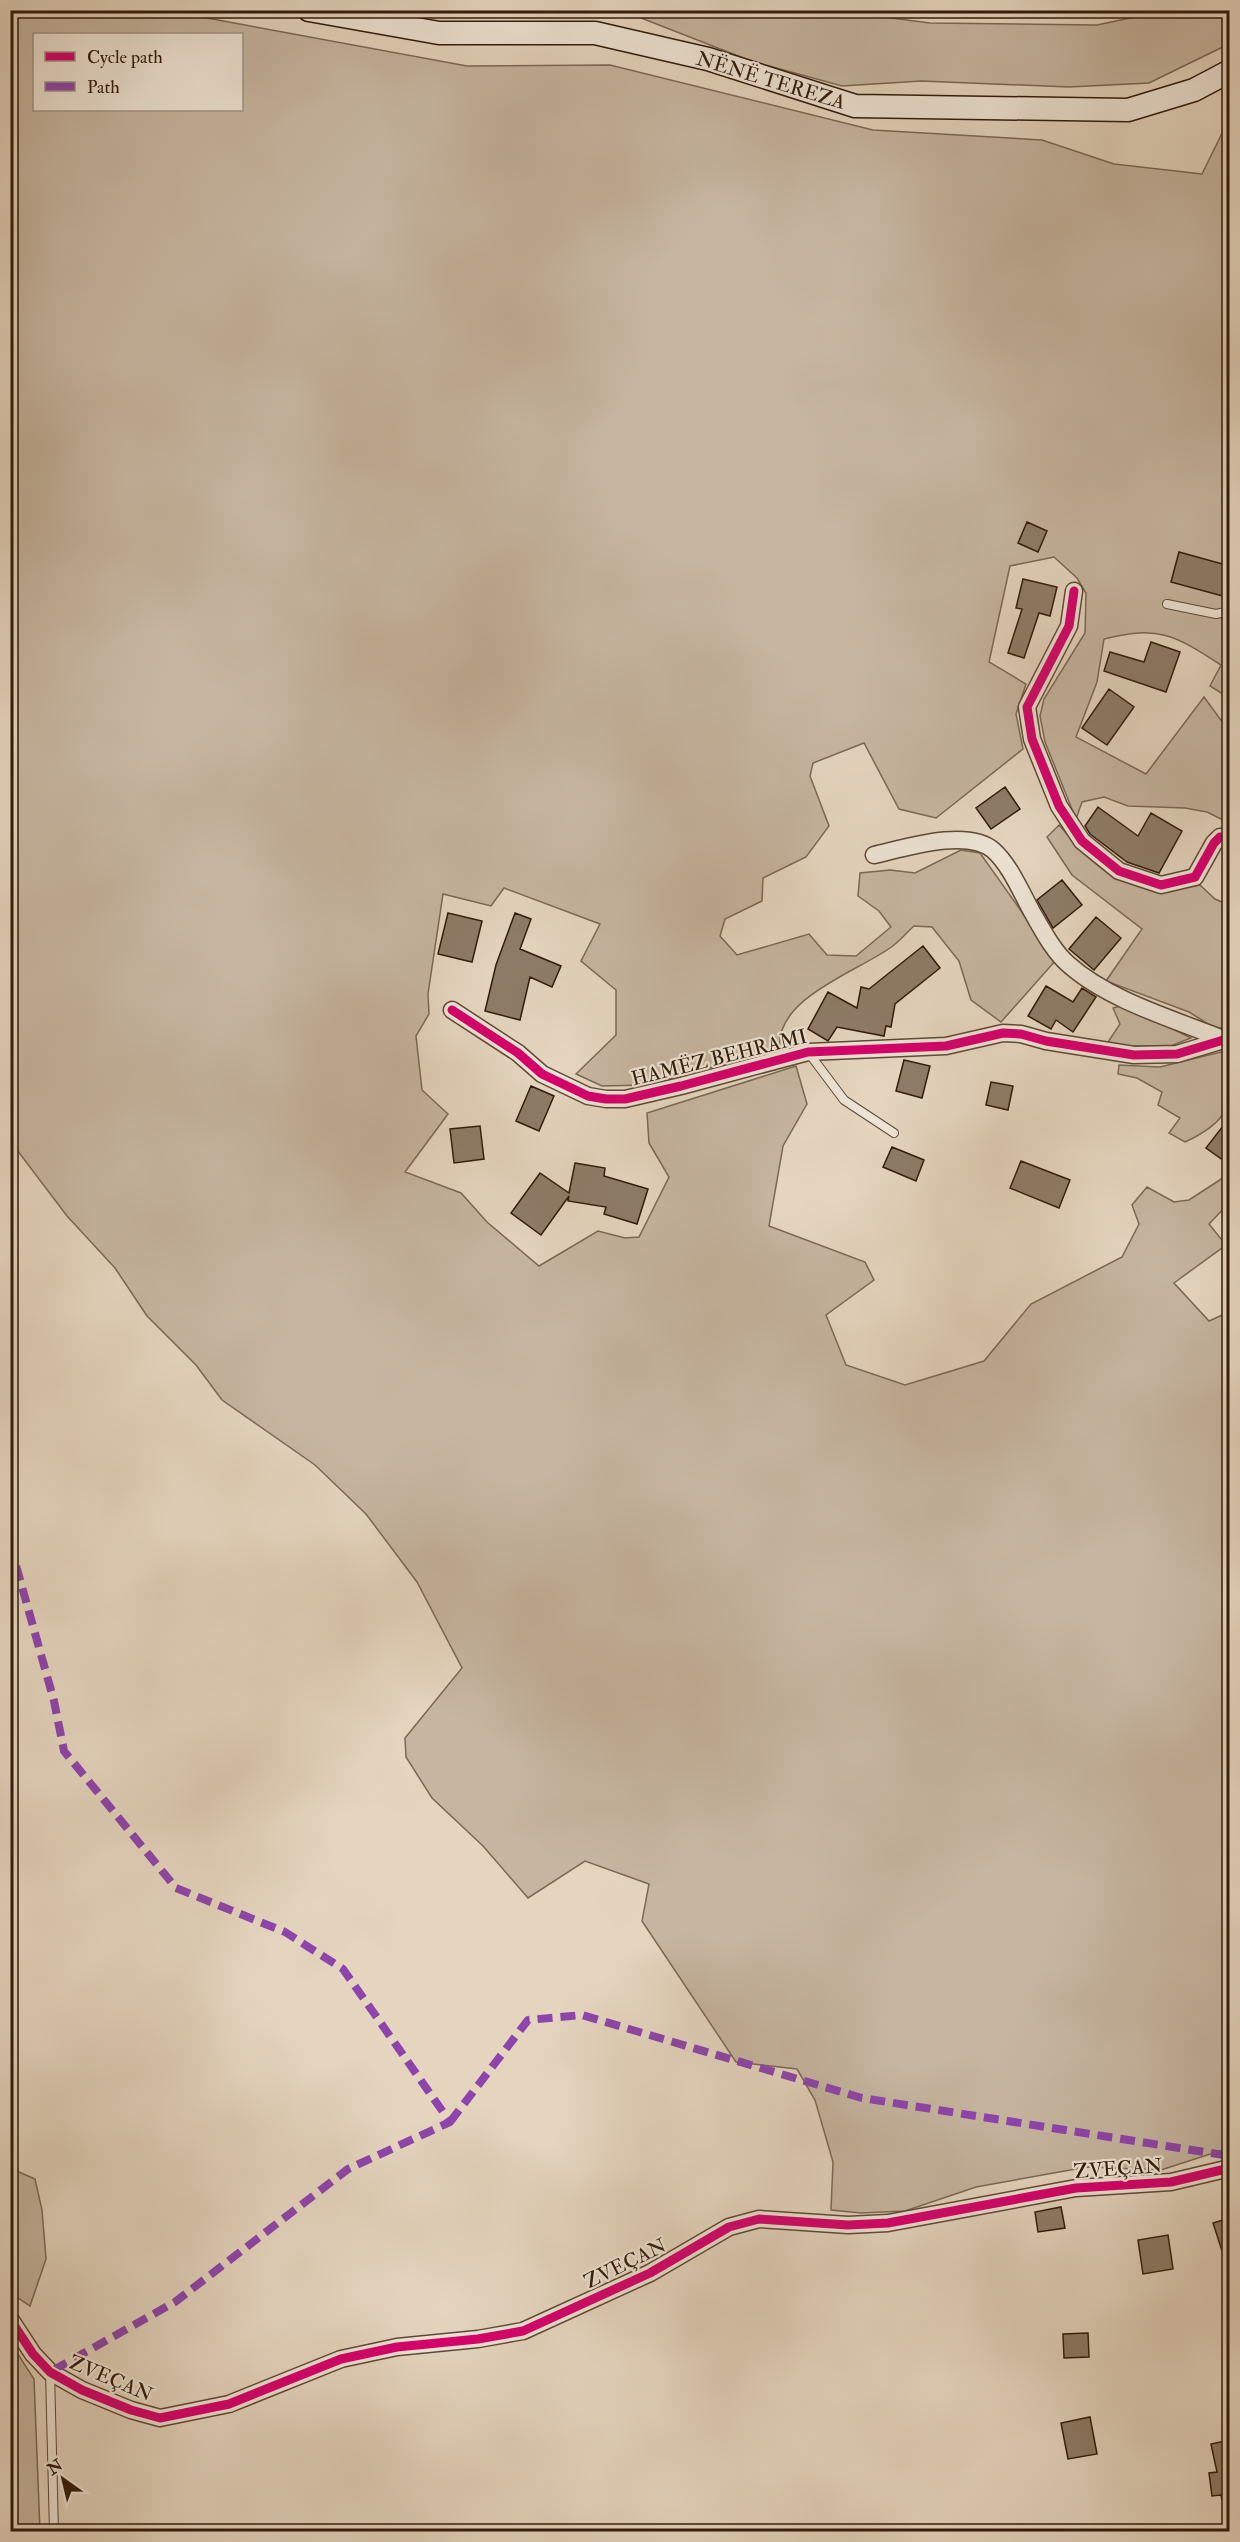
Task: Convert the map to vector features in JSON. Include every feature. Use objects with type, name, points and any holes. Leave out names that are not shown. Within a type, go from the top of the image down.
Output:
[{"type":"main road","name":"NËNË TEREZA","points":[[309,10],[439,33],[595,33],[708,59],[855,106],[1128,110],[1194,90],[1230,71]]},
{"type":"street","points":[[1074,591],[1070,626],[1027,707],[1032,739],[1059,806],[1082,841],[1119,871],[1161,885],[1195,877],[1214,843],[1220,837],[1230,838]]},
{"type":"street","name":"HAMËZ BEHRAMI","points":[[874,855],[938,842],[981,843],[994,850],[1003,861],[1040,926],[1067,963],[1088,979],[1141,1007],[1226,1039]]},
{"type":"street","name":"HAMËZ BEHRAMI","points":[[452,1010],[518,1053],[542,1074],[588,1096],[606,1099],[624,1099],[681,1086],[808,1052],[946,1046],[1003,1033],[1021,1034],[1046,1041],[1134,1055],[1177,1054],[1226,1039]]},
{"type":"street","name":"ZVEÇAN","points":[[50,2372],[92,2394],[131,2410],[160,2418],[229,2404],[341,2359],[396,2347],[478,2339],[523,2331],[650,2273],[729,2228],[759,2219],[848,2225],[888,2223],[1076,2188],[1171,2182],[1230,2168]]},
{"type":"street","points":[[10,2319],[33,2354],[50,2372]]},
{"type":"lane","points":[[1167,604],[1216,614],[1230,611]]},
{"type":"lane","name":"HAMËZ BEHRAMI","points":[[808,1052],[844,1100],[894,1133]]},
{"type":"lane","points":[[50,2372],[54,2532]]},
{"type":"shaded area","points":[[830,10],[930,23],[1097,25],[1163,11],[1229,11],[1229,44],[1149,83],[1069,87],[921,81],[842,86],[751,61],[631,14],[607,11]]},
{"type":"shaded area","points":[[11,11],[169,11],[467,66],[610,65],[873,130],[1042,140],[1114,164],[1202,174],[1229,119],[1229,698],[1210,686],[1221,665],[1191,646],[1153,633],[1104,639],[1097,682],[1076,737],[1146,774],[1204,697],[1229,731],[1229,823],[1207,812],[1185,808],[1128,806],[1104,797],[1082,802],[1076,819],[1045,742],[1040,716],[1044,699],[1085,633],[1086,593],[1077,578],[1054,557],[1010,566],[989,662],[1026,684],[1016,714],[1023,749],[936,818],[899,809],[864,743],[813,763],[810,776],[829,826],[806,857],[763,878],[762,901],[725,919],[720,936],[737,955],[809,934],[827,955],[856,956],[891,927],[879,911],[858,896],[860,873],[890,870],[915,873],[961,850],[980,853],[1056,960],[1001,1022],[971,1000],[959,961],[932,927],[914,926],[890,948],[803,1001],[790,1016],[782,1031],[780,1049],[645,1085],[602,1086],[576,1074],[616,1035],[616,990],[581,961],[600,924],[504,888],[491,906],[443,894],[428,994],[429,1014],[416,1036],[422,1090],[448,1114],[405,1172],[461,1193],[487,1222],[539,1266],[598,1231],[625,1238],[639,1237],[669,1177],[649,1143],[647,1113],[796,1066],[807,1104],[783,1146],[769,1226],[865,1262],[874,1280],[826,1315],[846,1365],[905,1385],[984,1361],[1031,1304],[1122,1257],[1139,1224],[1132,1205],[1147,1187],[1174,1202],[1189,1200],[1229,1174],[1229,1203],[1209,1224],[1226,1245],[1174,1283],[1209,1321],[1229,1312],[1229,2148],[1161,2170],[1087,2167],[976,2187],[905,2211],[861,2213],[831,2210],[833,2162],[815,2100],[797,2069],[736,2062],[642,1921],[649,1884],[585,1861],[528,1898],[483,1846],[432,1798],[406,1757],[405,1738],[462,1668],[417,1582],[366,1514],[315,1465],[222,1400],[196,1365],[147,1316],[115,1268],[67,1216],[11,1142]]},
{"type":"shaded area","points":[[1059,825],[1090,858],[1120,879],[1154,888],[1200,885],[1215,899],[1229,905],[1229,1029],[1213,1027],[1189,1012],[1106,981],[1142,929],[1072,875],[1047,837]]},
{"type":"shaded area","points":[[1124,1005],[1191,1038],[1168,1047],[1106,1045],[1120,1024],[1113,1008]]},
{"type":"shaded area","points":[[1229,1050],[1230,1082],[1227,1106],[1214,1125],[1185,1142],[1169,1133],[1180,1118],[1158,1105],[1162,1092],[1137,1078],[1118,1074],[1119,1065],[1160,1067]]},
{"type":"shaded area","points":[[10,2168],[35,2179],[42,2210],[46,2259],[30,2306],[11,2293]]},
{"type":"shaded area","points":[[10,2342],[34,2379],[40,2531],[11,2531]]},
{"type":"building","points":[[1027,522],[1047,531],[1038,552],[1018,543]]},
{"type":"building","points":[[1179,552],[1230,566],[1230,598],[1171,582]]},
{"type":"building","points":[[1023,579],[1057,587],[1050,616],[1039,613],[1024,658],[1008,653],[1022,609],[1016,608]]},
{"type":"building","points":[[1151,642],[1180,652],[1166,692],[1104,671],[1110,652],[1144,662]]},
{"type":"building","points":[[1109,689],[1134,707],[1107,745],[1082,728]]},
{"type":"building","points":[[1005,787],[1020,809],[991,829],[976,808]]},
{"type":"building","points":[[1098,807],[1138,836],[1151,813],[1182,831],[1159,873],[1127,862],[1090,834],[1085,826]]},
{"type":"building","points":[[1062,880],[1082,905],[1053,928],[1037,900]]},
{"type":"building","points":[[448,913],[482,921],[472,962],[438,954]]},
{"type":"building","points":[[515,913],[531,919],[520,949],[561,966],[552,987],[530,977],[520,1020],[485,1011],[496,965]]},
{"type":"building","points":[[1096,917],[1121,938],[1094,970],[1069,949]]},
{"type":"building","points":[[923,946],[940,968],[895,1004],[891,1027],[886,1026],[884,1036],[837,1027],[828,1041],[808,1029],[828,992],[857,1008],[861,987],[869,989]]},
{"type":"building","points":[[1046,986],[1073,1002],[1082,988],[1096,997],[1073,1032],[1056,1020],[1051,1029],[1028,1016]]},
{"type":"building","points":[[904,1060],[930,1066],[922,1098],[896,1091]]},
{"type":"building","points":[[991,1082],[1013,1086],[1008,1110],[986,1105]]},
{"type":"building","points":[[531,1086],[554,1096],[539,1131],[516,1121]]},
{"type":"building","points":[[1230,1117],[1230,1165],[1206,1148]]},
{"type":"building","points":[[480,1126],[484,1159],[454,1163],[450,1129]]},
{"type":"building","points":[[892,1147],[924,1160],[916,1181],[883,1167]]},
{"type":"building","points":[[1021,1161],[1070,1180],[1059,1208],[1010,1188]]},
{"type":"building","points":[[575,1163],[605,1168],[604,1176],[648,1189],[637,1224],[604,1214],[606,1207],[568,1201],[569,1196],[541,1235],[511,1213],[540,1173],[569,1193]]},
{"type":"building","points":[[1061,2207],[1065,2228],[1038,2232],[1035,2212]]},
{"type":"building","points":[[1230,2218],[1230,2265],[1227,2266],[1213,2223]]},
{"type":"building","points":[[1168,2235],[1173,2269],[1143,2274],[1138,2240]]},
{"type":"building","points":[[1088,2333],[1089,2357],[1064,2358],[1063,2334]]},
{"type":"building","points":[[1090,2417],[1097,2454],[1068,2459],[1061,2423]]},
{"type":"building","points":[[1230,2440],[1230,2499],[1222,2500],[1221,2495],[1212,2496],[1209,2473],[1217,2472],[1211,2444]]},
{"type":"marked path","points":[[10,1544],[54,1701],[64,1751],[176,1888],[285,1932],[343,1969],[450,2122],[348,2169],[175,2302],[50,2372]]},
{"type":"marked path","points":[[450,2122],[528,2020],[582,2015],[862,2098],[1230,2156]]},
{"type":"cycle path","points":[[1074,591],[1069,626],[1027,707],[1032,739],[1059,806],[1082,841],[1119,871],[1161,885],[1195,877],[1214,843],[1220,837],[1230,838]]},
{"type":"cycle path","points":[[452,1010],[518,1053],[542,1074],[588,1096],[606,1099],[625,1099],[681,1086],[808,1052],[946,1046],[1003,1033],[1021,1034],[1046,1041],[1134,1055],[1177,1054],[1230,1038]]},
{"type":"cycle path","points":[[10,2319],[33,2354],[50,2372],[82,2390],[131,2410],[160,2418],[229,2404],[341,2359],[397,2347],[478,2339],[523,2331],[650,2273],[729,2227],[759,2219],[848,2225],[888,2223],[1076,2188],[1171,2182],[1230,2168]]}]
